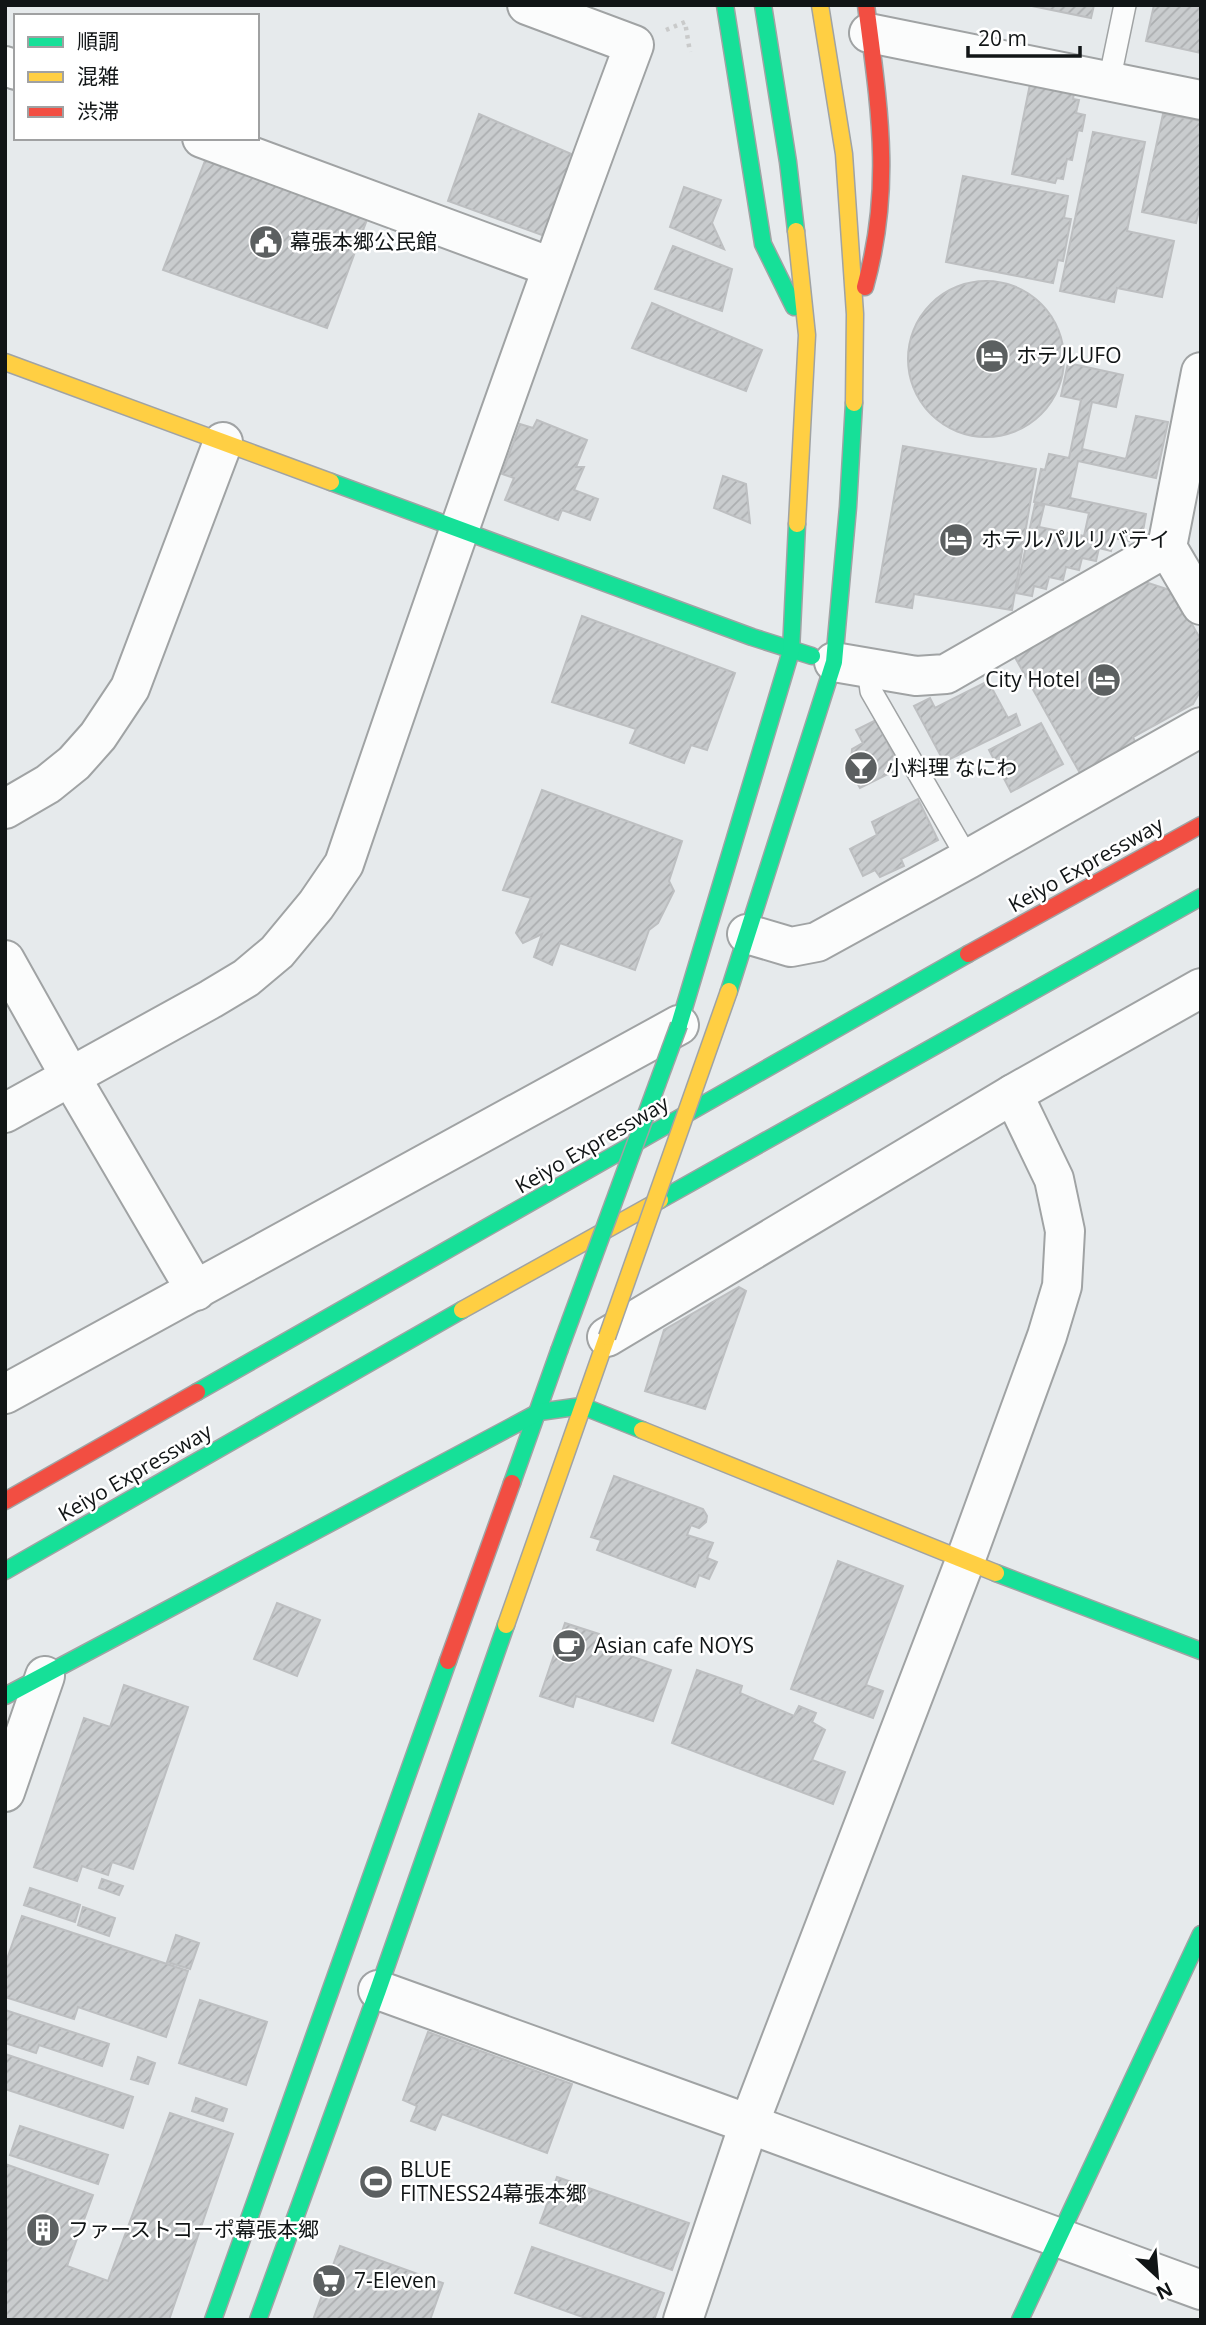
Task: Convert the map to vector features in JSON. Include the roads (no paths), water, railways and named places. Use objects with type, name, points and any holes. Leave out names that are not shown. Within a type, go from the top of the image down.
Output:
[{"type":"main road","points":[[725,5],[763,244],[807,335]]},
{"type":"main road","points":[[213,2320],[678,1025],[791,650],[807,335],[788,162],[763,5]]},
{"type":"main road","points":[[258,2320],[378,1990],[747,934],[851,665],[855,314],[844,154],[820,5]]},
{"type":"main road","points":[[855,314],[873,263],[881,223],[884,162],[867,19]]},
{"type":"main road","points":[[5,362],[791,650],[851,665]]},
{"type":"main road","name":"Keiyo Expressway","points":[[5,1501],[1058,903],[1201,825]]},
{"type":"main road","name":"Keiyo Expressway","points":[[5,1571],[1201,897]]},
{"type":"main road","points":[[5,1696],[539,1412],[582,1406],[965,1561],[1201,1651]]},
{"type":"main road","points":[[1020,2320],[1201,1934]]},
{"type":"street","points":[[5,1113],[246,978],[277,952],[316,905],[344,864],[458,529],[551,267],[634,45],[527,5]]},
{"type":"street","points":[[867,19],[1109,82],[1201,100]]},
{"type":"street","points":[[206,140],[551,267]]},
{"type":"street","points":[[1201,372],[1167,547],[1201,605]]},
{"type":"street","points":[[5,809],[48,785],[74,763],[98,736],[130,688],[223,442]]},
{"type":"street","points":[[851,665],[916,676],[946,674],[1167,547]]},
{"type":"street","points":[[747,934],[791,947],[817,943],[1201,727]]},
{"type":"street","points":[[5,960],[196,1291]]},
{"type":"street","points":[[607,1337],[1013,1094],[1201,988]]},
{"type":"street","points":[[5,1394],[678,1025]]},
{"type":"street","points":[[683,2320],[749,2123],[965,1561],[1047,1336],[1062,1286],[1065,1231],[1054,1179],[1013,1094]]},
{"type":"street","points":[[5,1791],[45,1676]]},
{"type":"street","points":[[378,1990],[749,2123],[1201,2290]]},
{"type":"lane","points":[[1109,82],[1125,5]]},
{"type":"lane","points":[[851,665],[871,691],[968,859]]},
{"type":"place","name":"幕張本郷公民館","points":[[266,242]]},
{"type":"place","name":"ホテルUFO","points":[[992,356]]},
{"type":"place","name":"ホテルパルリバテイ","points":[[956,540]]},
{"type":"place","name":"City Hotel","points":[[1104,680]]},
{"type":"place","name":"小料理 なにわ","points":[[861,768]]},
{"type":"place","name":"Asian cafe NOYS","points":[[569,1646]]},
{"type":"place","name":"BLUE FITNESS24幕張本郷","points":[[376,2182]]},
{"type":"place","name":"ファーストコーポ幕張本郷","points":[[43,2230]]},
{"type":"place","name":"7-Eleven","points":[[329,2281]]}]
